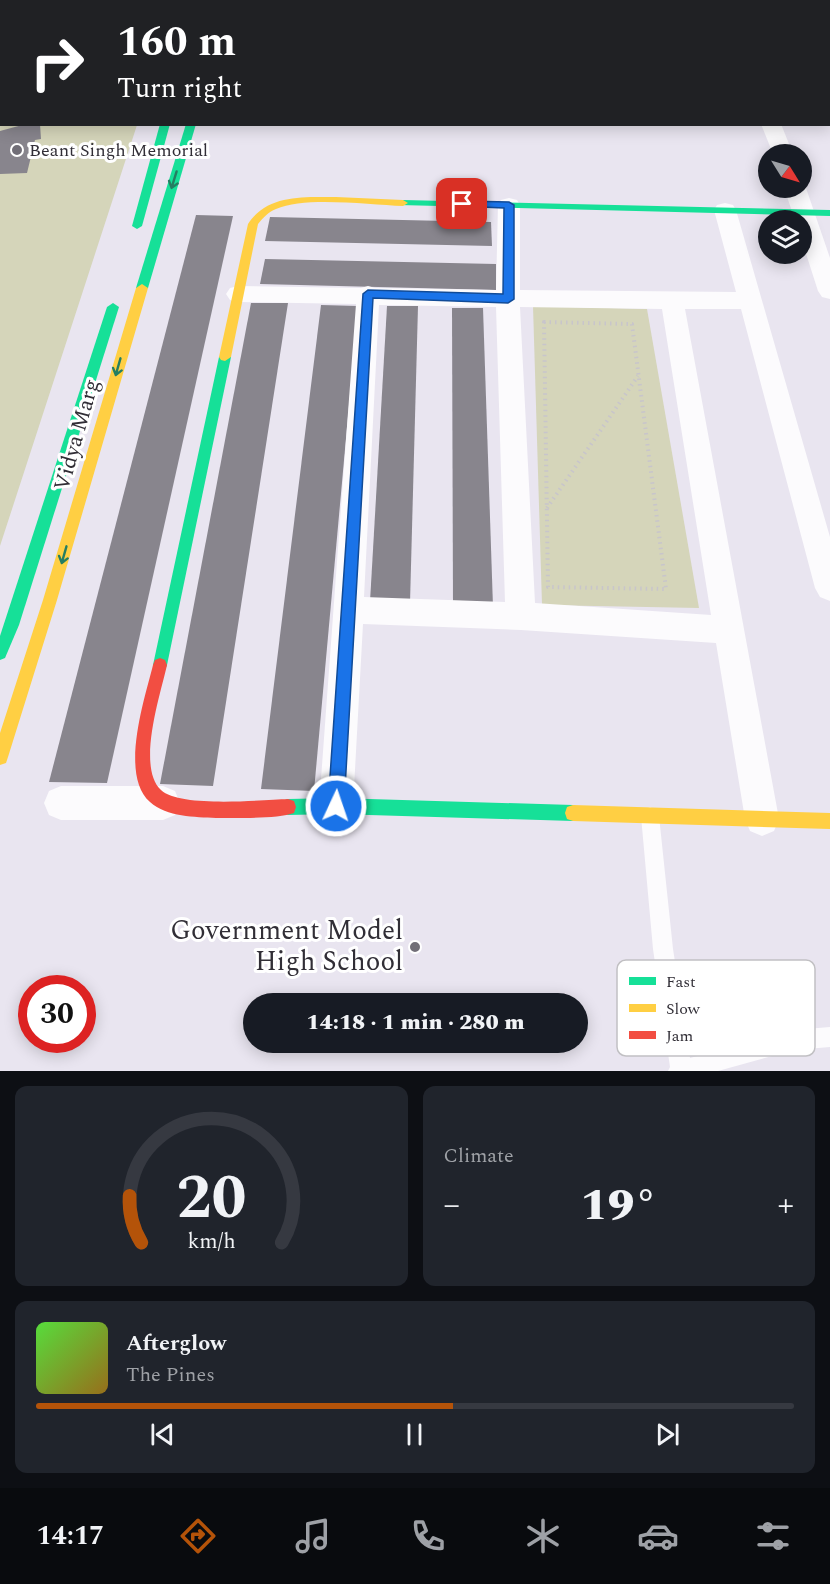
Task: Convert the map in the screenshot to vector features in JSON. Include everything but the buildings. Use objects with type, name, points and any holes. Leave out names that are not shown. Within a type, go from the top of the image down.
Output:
[{"type":"main road","points":[[132,244],[164,126]]},
{"type":"main road","name":"Vidya Marg","points":[[0,757],[43,627],[147,267],[190,126]]},
{"type":"main road","points":[[758,211],[296,201],[276,204],[262,212],[253,224],[144,743],[145,777],[155,797],[163,803],[206,809],[336,806],[830,821]]},
{"type":"main road","points":[[812,212],[830,213]]},
{"type":"main road","name":"Vidya Marg","points":[[0,653],[12,625],[119,288]]},
{"type":"street","points":[[772,126],[779,144]]},
{"type":"street","points":[[509,205],[508,299],[521,616]]},
{"type":"street","points":[[725,210],[830,588]]},
{"type":"street","points":[[812,236],[830,289]]},
{"type":"street","points":[[238,294],[368,294],[672,301],[750,300]]},
{"type":"street","points":[[336,806],[368,294]]},
{"type":"street","points":[[672,301],[762,819]]},
{"type":"street","points":[[347,610],[521,616],[728,630]]},
{"type":"street","points":[[61,803],[163,803]]},
{"type":"lane","points":[[650,815],[665,960]]},
{"type":"lane","points":[[815,1038],[830,1037]]},
{"type":"lane","points":[[680,1070],[733,1056]]},
{"type":"path","points":[[544,322],[632,324],[638,375],[666,589],[548,587],[544,322]]},
{"type":"path","points":[[547,508],[638,375]]},
{"type":"green space","points":[[0,126],[137,126],[0,546]]},
{"type":"green space","points":[[533,306],[647,309],[699,608],[542,605]]},
{"type":"traffic: fast","points":[[137,226],[164,126]]},
{"type":"traffic: fast","points":[[142,288],[190,126]]},
{"type":"traffic: fast","points":[[403,203],[830,213]]},
{"type":"traffic: fast","points":[[0,653],[12,625],[113,307]]},
{"type":"traffic: fast","points":[[160,665],[225,357]]},
{"type":"traffic: fast","points":[[288,807],[336,806],[573,813]]},
{"type":"traffic: slow","points":[[225,357],[253,224],[267,209],[300,201],[403,203]]},
{"type":"traffic: slow","points":[[0,757],[50,600],[142,288]]},
{"type":"traffic: slow","points":[[573,813],[830,821]]},
{"type":"traffic: jam","points":[[160,665],[146,724],[143,748],[145,775],[154,795],[168,804],[201,809],[288,807]]},
{"type":"place","name":"Beant Singh Memorial","points":[[17,150]]},
{"type":"place","name":"Government Model High School","points":[[415,947]]},
{"type":"route","points":[[336,806],[368,294],[508,299],[509,205],[462,204]]}]
